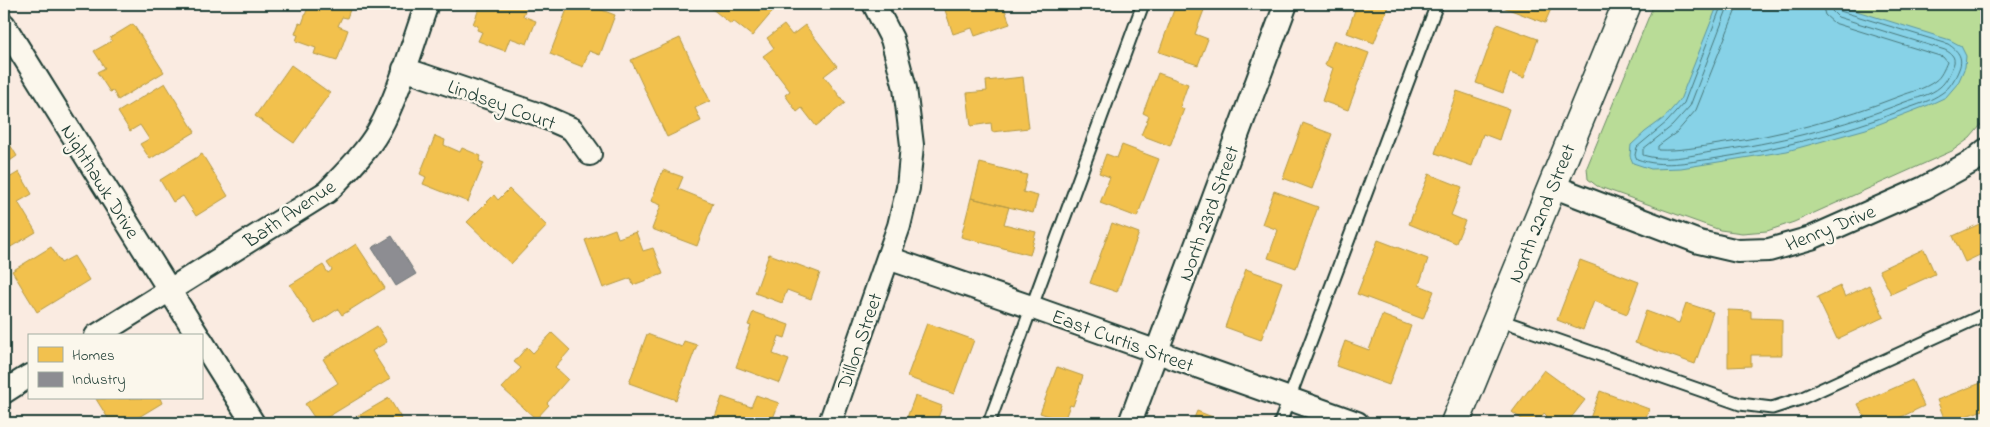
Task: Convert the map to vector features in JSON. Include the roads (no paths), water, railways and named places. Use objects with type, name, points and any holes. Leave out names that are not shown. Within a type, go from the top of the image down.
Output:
[{"type":"street","name":"Bath Avenue","points":[[99,334],[328,192],[357,161],[378,131],[391,107],[427,4]]},
{"type":"street","name":"Dillon Street","points":[[830,423],[899,226],[908,188],[912,145],[905,88],[892,39],[874,4]]},
{"type":"street","name":"North 23rd Street","points":[[1130,423],[1286,4]]},
{"type":"street","name":"North 22nd Street","points":[[1455,423],[1626,4]]},
{"type":"street","name":"Nighthawk Drive","points":[[4,25],[197,334]]},
{"type":"street","name":"Lindsey Court","points":[[404,69],[540,115],[572,129],[590,154]]},
{"type":"street","name":"Henry Drive","points":[[1552,186],[1699,242],[1738,251],[1770,250],[1811,238],[1924,188],[1973,161],[1986,150]]},
{"type":"street","name":"East Curtis Street","points":[[888,258],[1357,423]]},
{"type":"street","points":[[202,342],[253,423]]},
{"type":"street","points":[[4,392],[28,377]]},
{"type":"lane","points":[[989,423],[1143,4]]},
{"type":"lane","points":[[1280,423],[1437,4]]},
{"type":"lane","points":[[1497,319],[1740,404],[1772,408],[1800,399],[1986,314]]},
{"type":"water","points":[[1718,4],[1834,4],[1950,40],[1961,46],[1966,56],[1965,67],[1958,83],[1946,97],[1866,129],[1787,151],[1681,168],[1651,169],[1633,163],[1630,156],[1631,145],[1664,118],[1680,100]]}]
